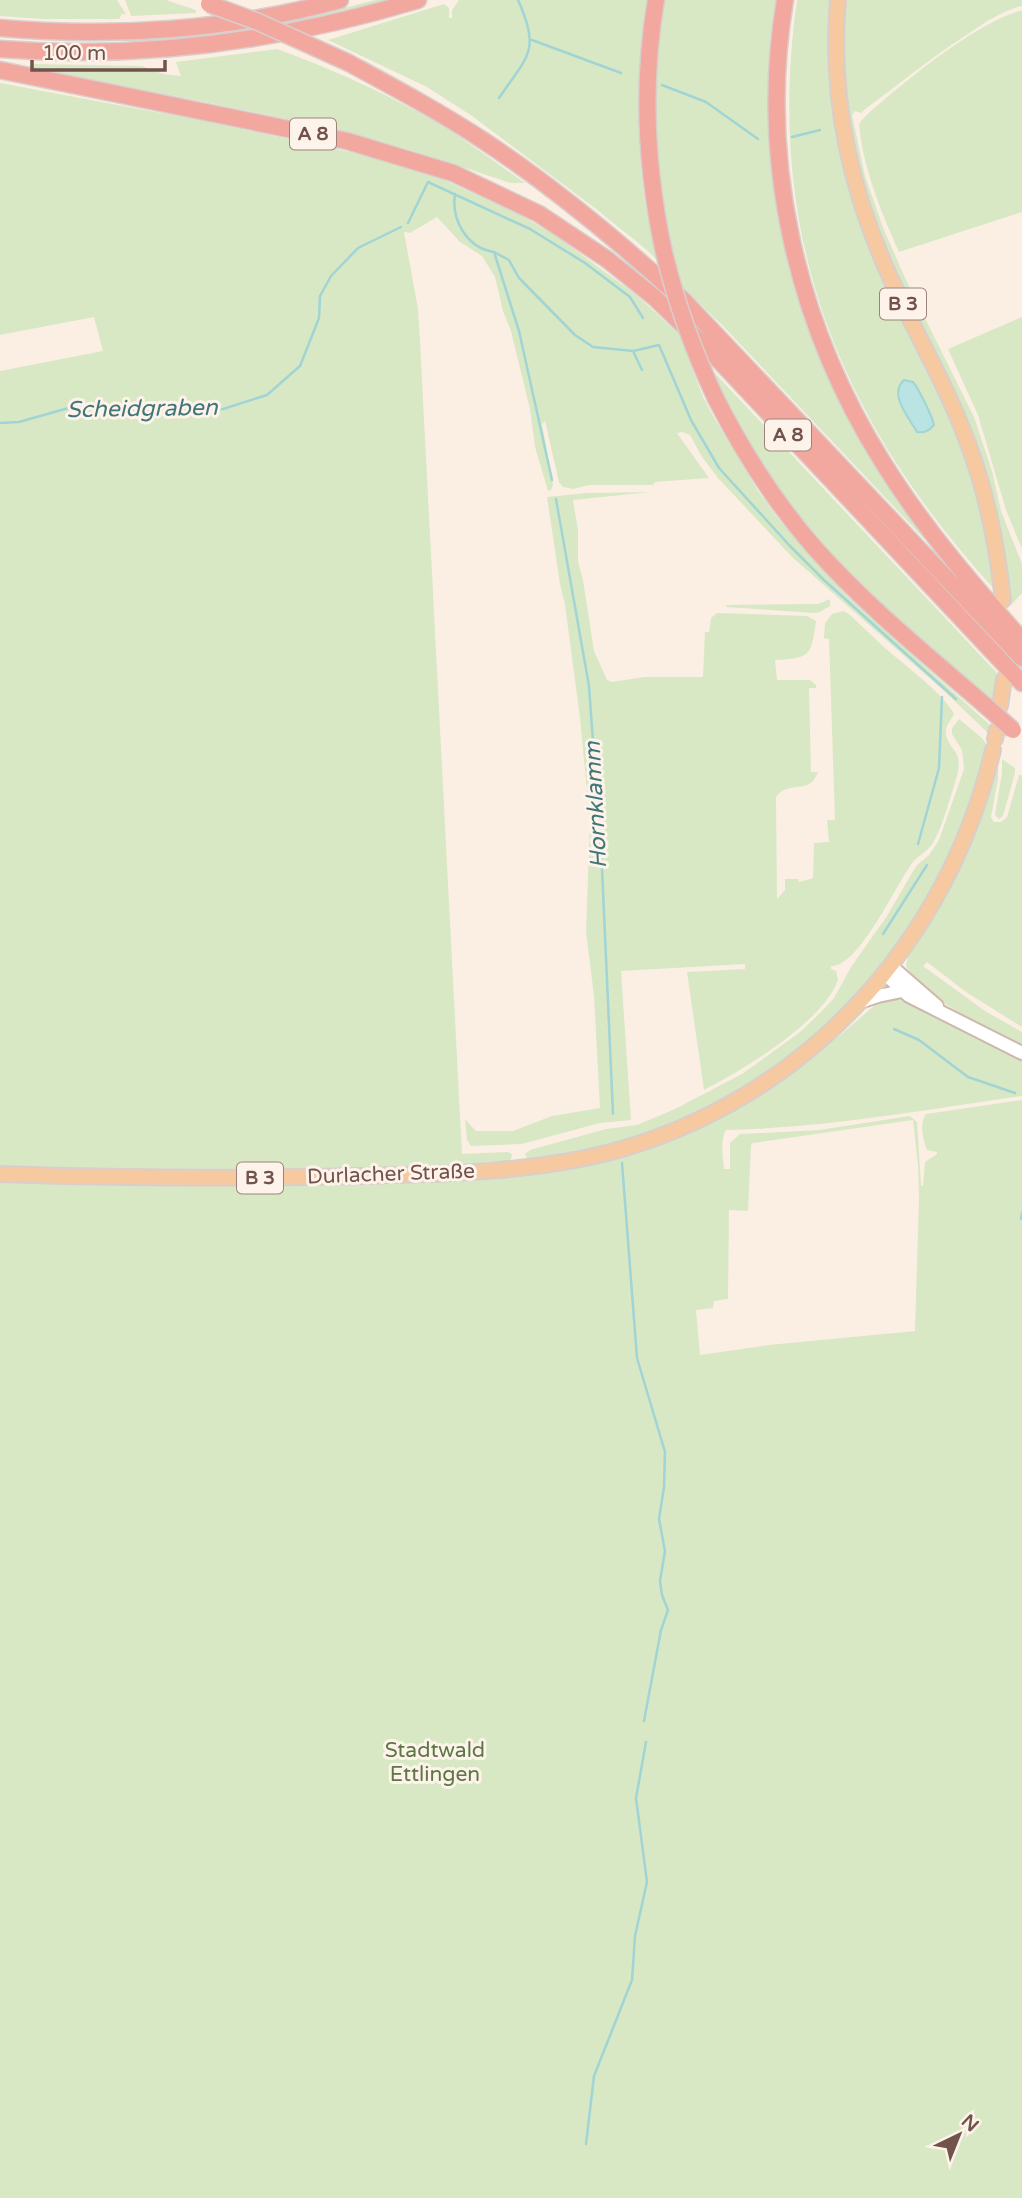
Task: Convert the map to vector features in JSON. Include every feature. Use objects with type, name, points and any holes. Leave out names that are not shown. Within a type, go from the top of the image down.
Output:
[{"type":"highway","points":[[0,28],[97,31],[171,28],[267,16],[340,0]]},
{"type":"highway","points":[[0,49],[101,53],[196,47],[280,35],[355,19],[418,0]]},
{"type":"highway","name":"A 8","points":[[656,0],[650,50],[648,128],[653,185],[670,280],[688,334],[716,399],[751,463],[813,545],[876,610],[993,706],[1004,737]]},
{"type":"highway","points":[[785,0],[777,77],[777,140],[793,250],[817,329],[846,398],[889,472],[958,566],[1022,640]]},
{"type":"highway","name":"A 8","points":[[202,2],[256,21],[349,63],[482,139],[568,201],[642,262],[684,301],[1022,657]]},
{"type":"highway","name":"A 8","points":[[0,70],[347,141],[453,173],[539,214],[608,260],[654,297],[715,356],[1022,683]]},
{"type":"main road","name":"B 3","points":[[838,0],[839,95],[846,145],[857,189],[886,269],[967,439],[987,501],[995,537],[1003,600]]},
{"type":"main road","points":[[993,706],[1003,680]]},
{"type":"main road","name":"B 3","points":[[860,1002],[888,970],[926,915],[954,864],[1004,737]]},
{"type":"main road","points":[[888,970],[902,991],[1022,1053]]},
{"type":"main road","points":[[888,970],[942,1011]]},
{"type":"main road","points":[[860,1002],[902,991]]},
{"type":"main road","name":"Durlacher Straße","points":[[0,1174],[176,1179],[402,1175],[553,1164],[613,1151],[679,1128],[749,1092],[802,1055],[860,1002]]},
{"type":"green space","points":[[0,0],[117,0],[126,14],[122,14],[119,19],[0,16]]},
{"type":"green space","points":[[125,0],[166,0],[196,10],[196,13],[131,16]]},
{"type":"green space","points":[[375,0],[387,0],[324,16],[229,33],[132,43],[131,40],[254,26]]},
{"type":"green space","points":[[459,0],[647,0],[640,78],[640,157],[646,209],[658,261],[600,212],[472,116],[427,87],[328,40],[444,4],[449,8],[449,18],[452,18],[452,10]]},
{"type":"green space","points":[[664,0],[778,0],[770,80],[816,347],[839,399],[932,547],[725,328],[680,285],[665,225],[657,145],[656,70]]},
{"type":"green space","points":[[797,0],[833,0],[840,146],[971,466],[992,549],[995,590],[940,525],[893,458],[855,389],[825,318],[804,244],[792,167],[790,85]]},
{"type":"green space","points":[[843,0],[1022,0],[1022,6],[985,23],[861,113],[855,111],[852,115],[865,176],[884,230],[974,417],[992,471],[1001,511],[1022,564],[1022,593],[1011,605],[998,523],[866,203],[850,136],[842,61]]},
{"type":"green space","points":[[1022,10],[1022,212],[899,252],[879,206],[859,124],[886,98],[969,35]]},
{"type":"green space","points":[[277,49],[347,77],[415,110],[458,136],[525,183],[511,183],[352,134],[27,67],[36,64],[142,66],[163,74],[181,76],[176,62]]},
{"type":"green space","name":"Stadtwald Ettlingen","points":[[0,83],[193,119],[369,156],[438,177],[524,217],[556,236],[635,294],[679,334],[703,397],[758,491],[780,521],[849,598],[990,725],[989,734],[792,557],[718,478],[690,435],[677,433],[709,478],[655,482],[653,485],[589,485],[573,489],[563,487],[559,482],[545,421],[542,424],[553,485],[548,491],[535,447],[530,409],[511,331],[495,277],[482,256],[460,242],[437,217],[410,233],[404,232],[418,309],[462,1154],[508,1152],[512,1154],[510,1164],[634,1150],[839,1036],[881,1000],[906,1000],[1022,1059],[1022,1096],[838,1122],[726,1130],[722,1149],[724,1169],[730,1169],[730,1143],[740,1134],[819,1130],[910,1116],[917,1122],[923,1186],[925,1162],[937,1154],[927,1150],[924,1141],[922,1127],[926,1114],[1022,1100],[1022,2198],[0,2198],[0,371],[103,351],[94,317],[0,335]],"holes":[[[913,1120],[918,1165],[915,1331],[769,1345],[700,1355],[696,1310],[713,1308],[714,1301],[728,1299],[729,1210],[748,1211],[753,1143]]]},
{"type":"green space","points":[[1022,317],[1022,549],[1006,510],[978,415],[948,349]]},
{"type":"green space","points":[[710,368],[997,673],[993,701],[878,601],[813,536],[782,498],[755,456]]},
{"type":"green space","points":[[651,492],[573,500],[578,530],[578,562],[594,651],[607,680],[612,682],[644,677],[703,677],[705,632],[709,632],[711,618],[717,613],[807,616],[816,621],[807,653],[795,658],[775,660],[777,680],[810,680],[816,685],[816,688],[809,688],[811,772],[818,772],[810,784],[787,789],[776,797],[777,899],[785,890],[785,879],[798,879],[799,882],[813,878],[814,843],[829,842],[827,820],[835,820],[829,639],[824,638],[825,623],[832,614],[844,611],[849,614],[931,687],[954,713],[946,733],[959,760],[957,776],[944,819],[933,843],[913,862],[865,939],[842,963],[831,966],[831,969],[836,971],[838,980],[830,996],[780,1043],[739,1071],[704,1090],[687,972],[745,969],[745,964],[621,971],[631,1120],[600,1123],[522,1144],[471,1146],[467,1140],[465,1119],[476,1131],[513,1131],[552,1116],[600,1108],[594,996],[586,931],[590,822],[580,718],[547,497]]},
{"type":"green space","points":[[830,599],[830,606],[814,613],[726,607],[818,604]]},
{"type":"green space","points":[[959,719],[988,746],[959,838],[913,923],[874,977],[852,1002],[784,1063],[737,1094],[687,1120],[608,1147],[529,1162],[525,1154],[530,1150],[606,1129],[637,1125],[675,1109],[742,1074],[799,1033],[821,1012],[834,998],[916,866],[929,855],[939,840],[964,769],[962,750],[952,734],[952,728]]},
{"type":"green space","points":[[998,759],[998,779],[991,817],[994,822],[1001,822],[1007,817],[1019,775],[1022,775],[1022,1027],[966,992],[927,962],[923,966],[985,1011],[1022,1032],[1022,1049],[940,1000],[913,976],[906,966],[911,951],[954,877],[989,785],[993,785]]},
{"type":"green space","points":[[1002,759],[1015,768],[1015,773],[1003,816],[999,819],[995,815]]},
{"type":"water","points":[[904,380],[913,382],[928,409],[934,425],[927,431],[917,432],[902,406],[898,392]]},
{"type":"waterway","name":"Scheidgraben","points":[[499,98],[524,62],[530,42],[518,0]]},
{"type":"waterway","points":[[532,40],[621,73]]},
{"type":"waterway","points":[[662,85],[706,102],[758,139]]},
{"type":"waterway","points":[[792,137],[820,130]]},
{"type":"waterway","points":[[408,223],[428,182],[530,229],[585,263],[630,297],[643,318]]},
{"type":"waterway","name":"Hornklamm","points":[[455,194],[458,223],[463,231],[476,245],[494,252],[519,331],[552,480]]},
{"type":"waterway","name":"Scheidgraben","points":[[0,423],[19,422],[72,407],[148,411],[223,409],[267,395],[300,366],[319,318],[320,296],[331,276],[358,248],[401,227]]},
{"type":"waterway","points":[[494,252],[509,260],[519,278],[575,335],[593,347],[633,351],[642,370]]},
{"type":"waterway","points":[[633,351],[659,345],[691,420],[719,468],[824,580],[956,699]]},
{"type":"waterway","name":"Hornklamm","points":[[556,499],[589,686],[602,868],[613,1114]]},
{"type":"waterway","points":[[918,844],[939,768],[942,697]]},
{"type":"waterway","points":[[883,934],[927,865]]},
{"type":"waterway","points":[[894,1029],[919,1040],[968,1077],[1015,1093]]},
{"type":"waterway","name":"Hornklamm","points":[[622,1163],[637,1358],[665,1452],[664,1487],[659,1519],[665,1551],[660,1581],[668,1610],[661,1630],[644,1721]]},
{"type":"waterway","points":[[1021,1219],[1022,1213]]},
{"type":"waterway","name":"Hornklamm","points":[[586,2144],[594,2076],[632,1980],[635,1936],[647,1882],[636,1798],[646,1742]]}]
